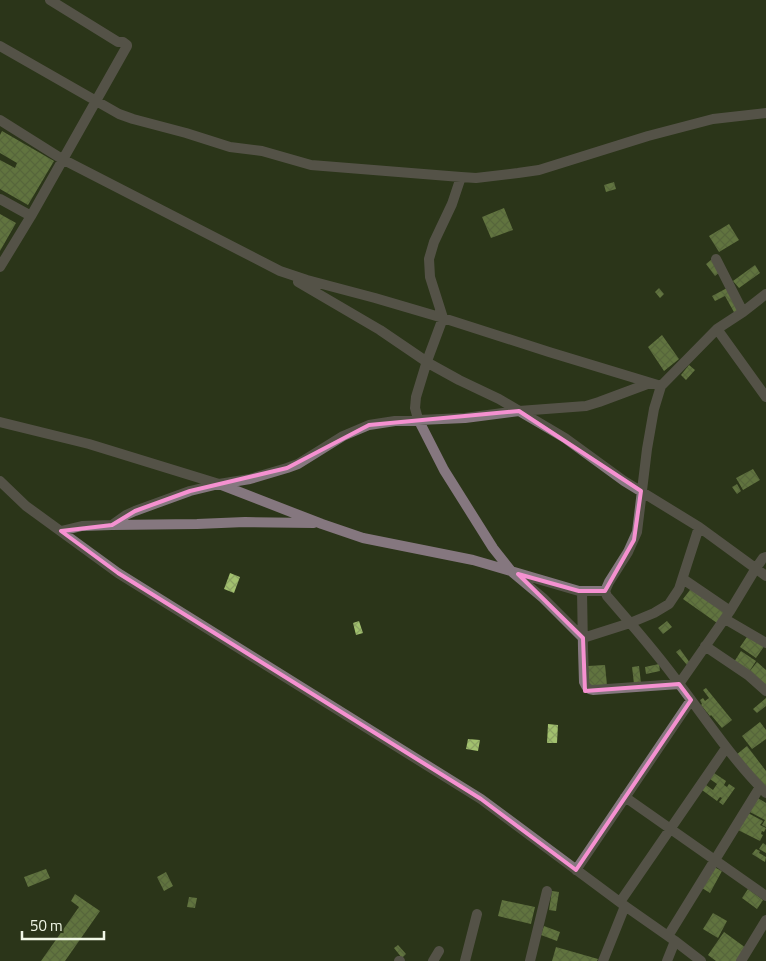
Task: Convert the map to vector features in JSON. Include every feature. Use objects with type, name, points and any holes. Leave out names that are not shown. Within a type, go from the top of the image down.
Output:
[{"type":"street","points":[[0,267],[127,46],[50,0]]},
{"type":"street","points":[[0,46],[119,114],[230,147],[262,151],[311,165],[476,178],[539,170],[648,136],[713,119],[766,113]]},
{"type":"street","points":[[0,120],[62,159],[280,271],[380,330],[427,362],[565,438],[624,481],[699,527],[766,576]]},
{"type":"street","points":[[461,177],[452,204],[434,242],[429,259],[430,277],[444,318],[416,396],[415,408],[440,464],[493,548],[512,572],[543,598],[583,638]]},
{"type":"street","points":[[0,199],[30,216]]},
{"type":"street","points":[[716,259],[743,312]]},
{"type":"street","points":[[280,271],[444,318],[661,386]]},
{"type":"street","points":[[605,592],[634,540],[654,409],[661,386],[717,329],[766,294]]},
{"type":"street","points":[[717,329],[766,397]]},
{"type":"street","points":[[112,525],[135,511],[190,491],[250,479],[298,464],[361,427],[378,423],[465,418],[519,411],[586,406],[650,383]]},
{"type":"street","points":[[0,422],[98,447],[219,484],[363,538],[442,553],[564,587],[582,591],[605,592]]},
{"type":"street","points":[[0,481],[26,506],[118,573],[481,799],[701,961]]},
{"type":"street","points":[[61,531],[82,526],[112,525],[245,522],[322,524]]},
{"type":"street","points":[[583,638],[630,623],[654,613],[668,604],[679,589],[699,527]]},
{"type":"street","points":[[679,684],[728,615],[756,568],[763,558],[766,557]]},
{"type":"street","points":[[683,579],[766,643]]},
{"type":"street","points":[[582,591],[584,682],[588,689],[679,684]]},
{"type":"street","points":[[605,592],[679,684],[726,748],[763,790],[715,860],[672,938],[668,961]]},
{"type":"street","points":[[705,646],[748,675],[766,691]]},
{"type":"street","points":[[576,870],[690,700]]},
{"type":"street","points":[[603,961],[622,904],[670,828],[726,748]]},
{"type":"street","points":[[625,797],[766,896]]},
{"type":"street","points":[[530,961],[547,890]]},
{"type":"street","points":[[465,961],[477,914]]},
{"type":"street","points":[[741,961],[766,920]]},
{"type":"street","points":[[433,961],[439,951]]},
{"type":"highlighted area","points":[[519,411],[641,491],[634,540],[605,591],[579,591],[518,574],[583,638],[585,691],[679,684],[691,700],[576,870],[481,799],[118,573],[61,531],[112,525],[135,511],[190,491],[287,468],[369,425]]},
{"type":"building","points":[[2,131],[54,161],[28,205],[0,189],[0,160],[15,168],[17,163],[0,153],[0,135]]},
{"type":"building","points":[[614,182],[616,189],[606,192],[604,185]]},
{"type":"building","points":[[504,208],[513,230],[491,238],[482,217]]},
{"type":"building","points":[[0,214],[16,223],[0,251]]},
{"type":"building","points":[[729,224],[739,240],[719,252],[709,236]]},
{"type":"building","points":[[712,259],[721,271],[715,276],[706,264]]},
{"type":"building","points":[[755,265],[760,273],[739,288],[733,281]]},
{"type":"building","points":[[729,287],[742,311],[735,314],[725,296],[715,301],[712,296]]},
{"type":"building","points":[[659,288],[664,294],[660,298],[655,292]]},
{"type":"building","points":[[662,335],[679,359],[664,371],[648,347]]},
{"type":"building","points":[[689,365],[695,370],[686,380],[681,375]]},
{"type":"building","points":[[753,469],[760,480],[743,490],[736,478]]},
{"type":"building","points":[[737,484],[741,491],[737,494],[732,487]]},
{"type":"building","points":[[230,573],[240,577],[234,593],[224,589]]},
{"type":"building","points":[[693,586],[727,610],[717,623],[683,599]]},
{"type":"building","points":[[359,621],[363,633],[356,635],[353,623]]},
{"type":"building","points":[[667,621],[672,627],[663,634],[658,628]]},
{"type":"building","points":[[749,634],[765,645],[756,658],[740,647]]},
{"type":"building","points":[[680,649],[690,663],[687,665],[676,652]]},
{"type":"building","points":[[741,651],[756,661],[749,672],[734,662]]},
{"type":"building","points":[[757,662],[766,670],[766,686],[749,672]]},
{"type":"building","points":[[659,664],[660,671],[646,674],[645,667]]},
{"type":"building","points":[[605,665],[607,685],[589,685],[588,666]]},
{"type":"building","points":[[639,666],[641,683],[634,684],[632,667]]},
{"type":"building","points":[[706,688],[732,720],[722,728],[701,705],[700,700],[703,698],[705,701],[709,698],[703,690]]},
{"type":"building","points":[[766,698],[766,706],[757,713],[753,709]]},
{"type":"building","points":[[760,722],[766,730],[766,739],[752,749],[742,736]]},
{"type":"building","points":[[548,724],[558,725],[557,743],[547,743]]},
{"type":"building","points":[[468,739],[480,740],[478,751],[466,749]]},
{"type":"building","points":[[747,746],[766,771],[766,790],[736,755]]},
{"type":"building","points":[[714,773],[726,781],[724,785],[727,787],[729,784],[735,788],[723,805],[719,802],[722,798],[720,797],[717,801],[702,790],[706,785],[713,790],[717,784],[710,779]]},
{"type":"building","points":[[756,797],[766,803],[766,827],[762,825],[765,820],[748,811]]},
{"type":"building","points":[[748,813],[763,821],[760,825],[766,828],[764,832],[762,831],[761,834],[763,835],[760,841],[738,830]]},
{"type":"building","points":[[763,843],[766,845],[766,853],[759,849]]},
{"type":"building","points":[[756,849],[766,857],[765,862],[752,854]]},
{"type":"building","points":[[714,867],[722,871],[710,893],[702,888]]},
{"type":"building","points":[[46,869],[50,878],[28,887],[24,877]]},
{"type":"building","points":[[166,872],[173,886],[164,891],[157,877]]},
{"type":"building","points":[[748,889],[763,900],[757,909],[742,898]]},
{"type":"building","points":[[552,891],[559,892],[556,911],[549,910]]},
{"type":"building","points":[[75,894],[100,911],[65,961],[41,961],[79,907],[71,901]]},
{"type":"building","points":[[189,897],[197,898],[195,908],[187,907]]},
{"type":"building","points":[[502,900],[535,907],[531,924],[498,916]]},
{"type":"building","points":[[713,913],[727,921],[718,938],[703,929]]},
{"type":"building","points":[[544,926],[560,932],[557,941],[541,935]]},
{"type":"building","points":[[724,932],[746,948],[736,961],[716,961],[708,955]]},
{"type":"building","points":[[398,945],[406,954],[402,958],[394,948]]},
{"type":"building","points":[[556,947],[598,959],[597,961],[552,961]]}]
